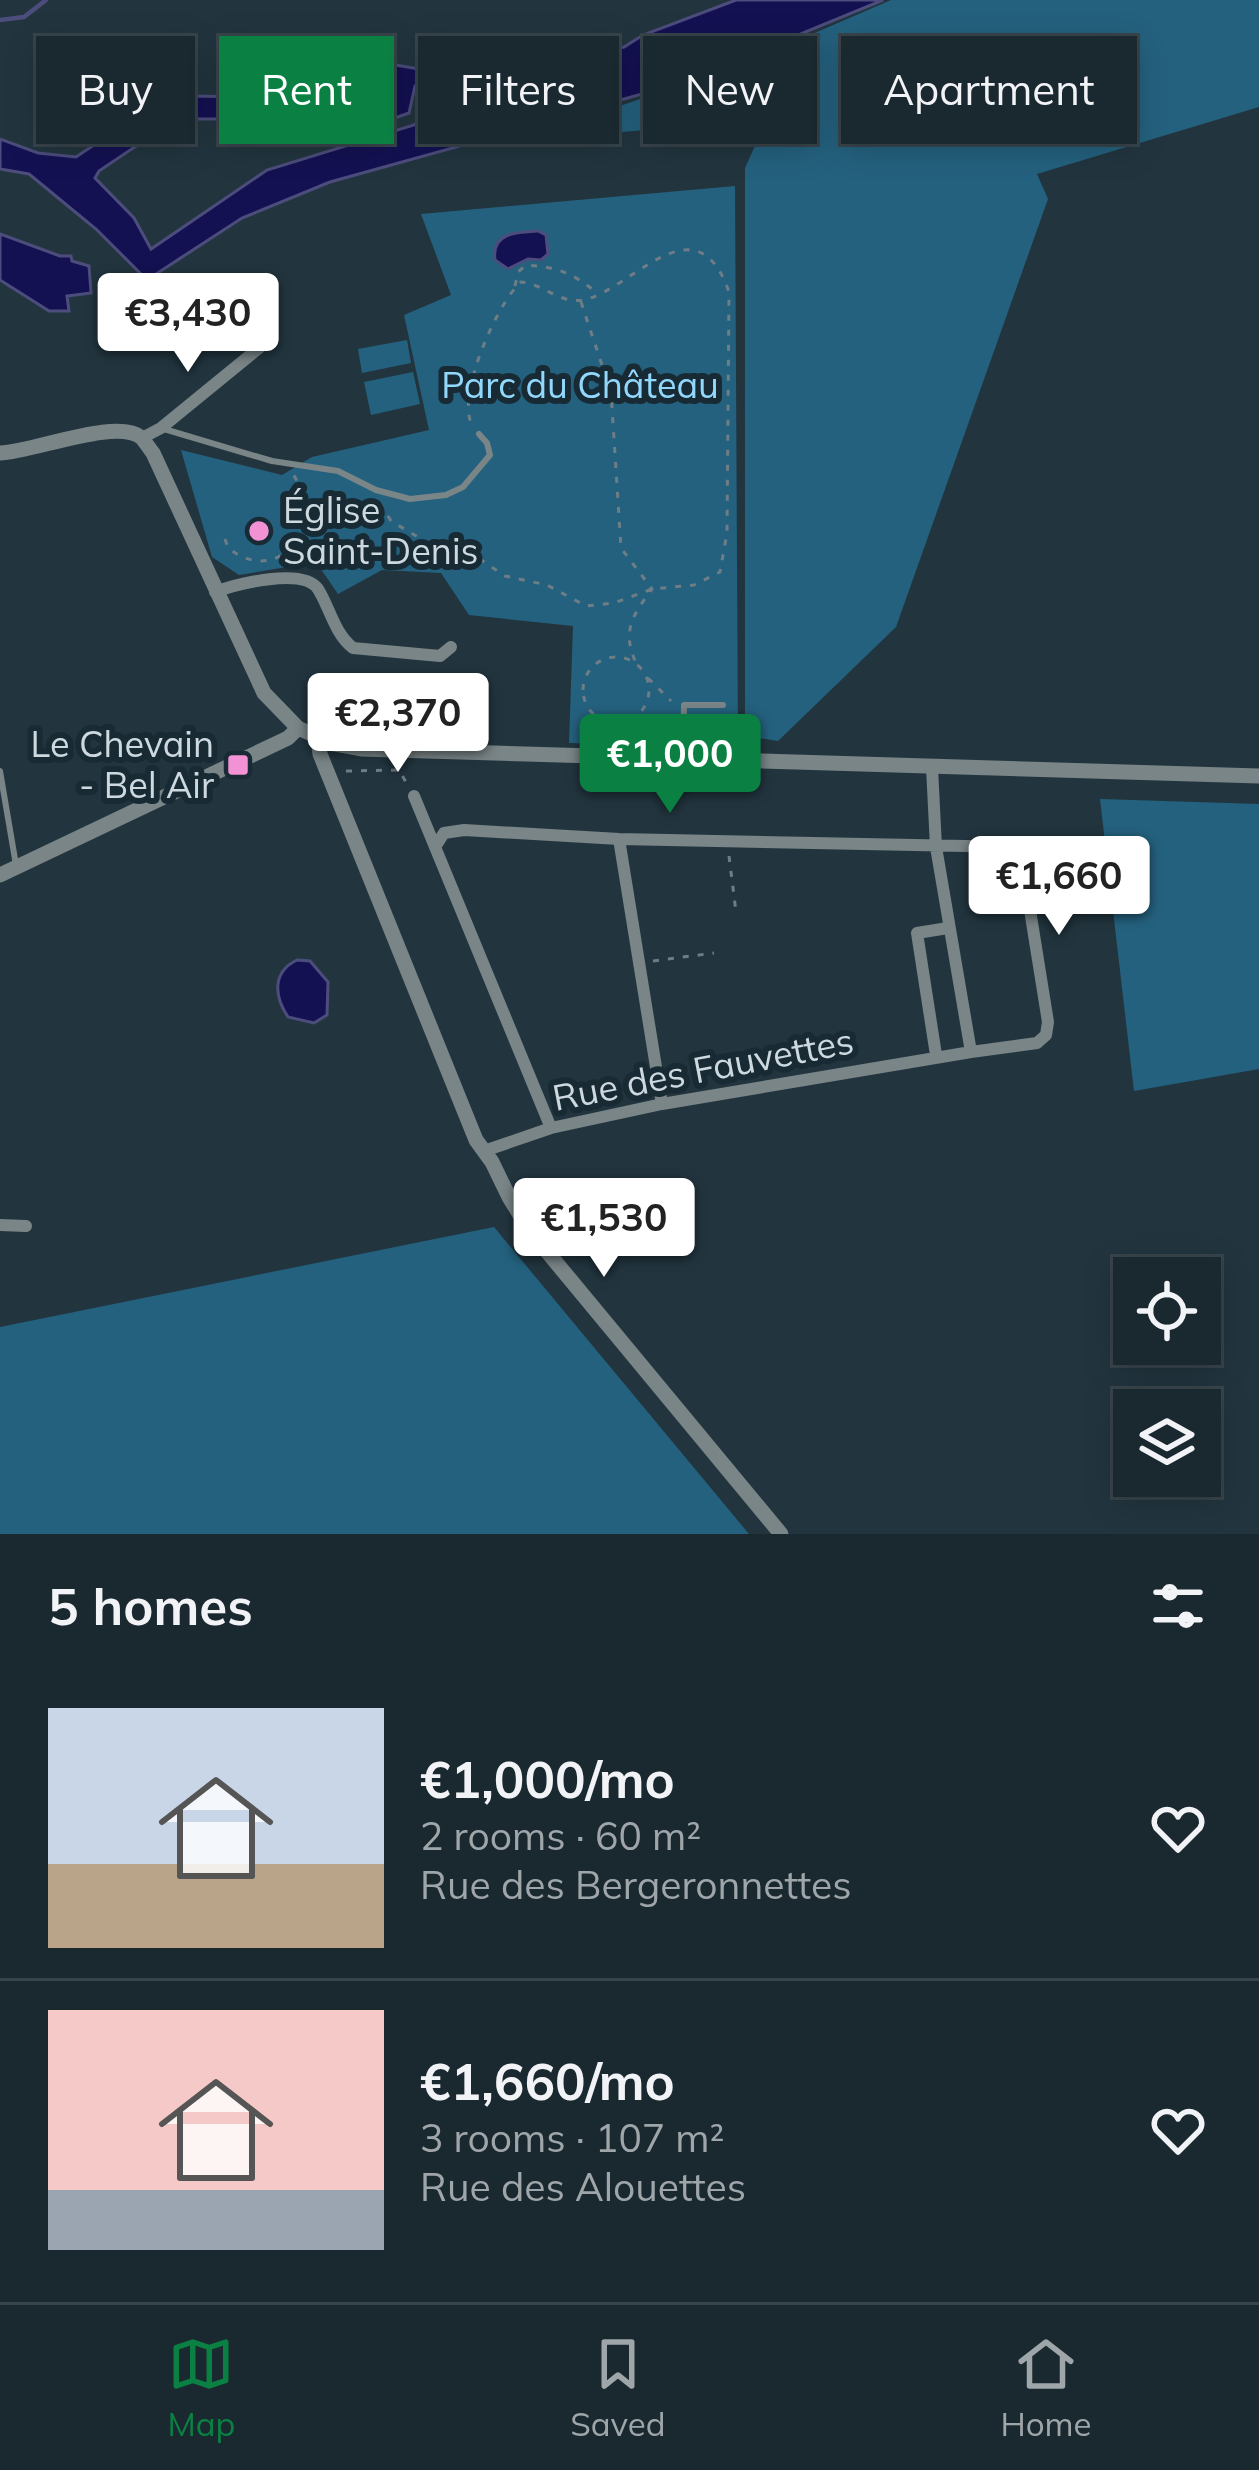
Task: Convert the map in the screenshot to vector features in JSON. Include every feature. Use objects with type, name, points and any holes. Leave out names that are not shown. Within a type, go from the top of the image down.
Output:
[{"type":"street","points":[[142,438],[161,428],[259,348]]},
{"type":"street","points":[[0,453],[36,450],[116,430],[142,438],[264,694],[298,728],[318,738],[361,749],[1259,776]]},
{"type":"street","points":[[215,592],[284,578],[305,579],[316,586],[352,648],[440,656],[451,646]]},
{"type":"street","points":[[8,871],[288,738],[298,728]]},
{"type":"street","points":[[318,738],[327,772],[476,1140],[530,1231],[781,1534]]},
{"type":"street","points":[[932,768],[936,847],[970,1052]]},
{"type":"street","points":[[414,796],[551,1128]]},
{"type":"street","points":[[435,847],[444,833],[464,830],[936,847]]},
{"type":"street","points":[[619,839],[662,1104]]},
{"type":"street","name":"Rue des Fauvettes","points":[[484,1151],[551,1128],[662,1104],[936,1055],[1037,1043],[1046,1036],[1048,1022],[1021,854],[1006,844],[936,847]]},
{"type":"street","points":[[936,1055],[917,934],[948,928]]},
{"type":"street","points":[[0,1225],[26,1226]]},
{"type":"lane","points":[[161,428],[278,462],[338,470],[376,490],[424,499],[463,487],[490,455],[478,434]]},
{"type":"lane","points":[[682,759],[683,705],[723,705]]},
{"type":"lane","points":[[0,771],[8,871]]},
{"type":"path","points":[[225,539],[228,548],[252,559],[281,556],[293,548],[356,541],[388,547],[462,547],[505,576],[547,585],[586,606],[694,585],[720,572],[729,292],[720,267],[702,254],[685,252],[650,260],[598,295],[580,301],[552,295],[529,282],[514,287]]},
{"type":"path","points":[[478,434],[467,419],[468,390],[518,272],[526,265],[564,269],[598,295]]},
{"type":"path","points":[[580,301],[611,392],[621,548],[652,590]]},
{"type":"path","points":[[278,462],[292,473],[305,500],[293,548]]},
{"type":"path","points":[[376,490],[391,521],[433,546]]},
{"type":"path","points":[[652,590],[629,620],[627,633],[637,665],[669,700],[683,705]]},
{"type":"path","points":[[637,665],[610,657],[591,668],[583,688],[589,709],[606,721],[627,721],[644,708],[646,676]]},
{"type":"path","points":[[327,772],[398,770],[414,796]]},
{"type":"path","points":[[727,842],[736,912]]},
{"type":"path","points":[[639,963],[713,952]]},
{"type":"green space","points":[[891,0],[1259,0],[1259,107],[1137,144],[1137,36],[841,36],[841,144],[1136,144],[1037,174],[1048,199],[896,627],[778,741],[745,736],[745,168],[756,144],[817,144],[817,36],[808,36]]},
{"type":"green space","points":[[643,98],[643,130],[622,132],[619,106]]},
{"type":"green space","name":"Parc du Château","points":[[735,186],[738,747],[569,743],[573,626],[469,615],[441,573],[382,570],[338,594],[316,562],[239,575],[212,557],[181,450],[282,475],[312,457],[429,430],[404,315],[451,295],[421,214]]},
{"type":"green space","points":[[407,340],[411,363],[362,373],[358,349]]},
{"type":"green space","points":[[413,372],[420,404],[371,415],[364,382]]},
{"type":"green space","points":[[1100,799],[1259,804],[1259,1069],[1134,1091]]},
{"type":"green space","points":[[494,1227],[749,1534],[0,1534],[0,1327]]},
{"type":"shaded area","points":[[736,0],[883,0],[796,36],[643,36],[643,94],[619,100],[619,48],[643,35]]},
{"type":"shaded area","points":[[394,65],[418,69],[409,113],[394,118]]},
{"type":"shaded area","points":[[195,96],[219,96],[219,119],[195,119]]},
{"type":"shaded area","points":[[418,121],[418,144],[462,144],[330,182],[242,218],[153,276],[144,277],[96,229],[29,174],[0,169],[0,139],[38,153],[76,157],[96,144],[139,144],[95,178],[134,218],[151,249],[267,170],[352,144],[394,144],[394,131]]},
{"type":"shaded area","points":[[538,231],[546,235],[548,254],[541,260],[528,259],[508,269],[495,260],[501,239]]},
{"type":"shaded area","points":[[0,234],[89,266],[91,293],[67,296],[69,311],[49,311],[0,280]]},
{"type":"shaded area","points":[[297,960],[310,961],[328,982],[327,1015],[314,1023],[288,1017],[280,1001],[279,978]]},
{"type":"waterway","points":[[0,20],[24,17],[46,0]]},
{"type":"place","name":"Église Saint-Denis","points":[[259,531]]},
{"type":"place","name":"Le Chevain - Bel Air","points":[[238,765]]}]
